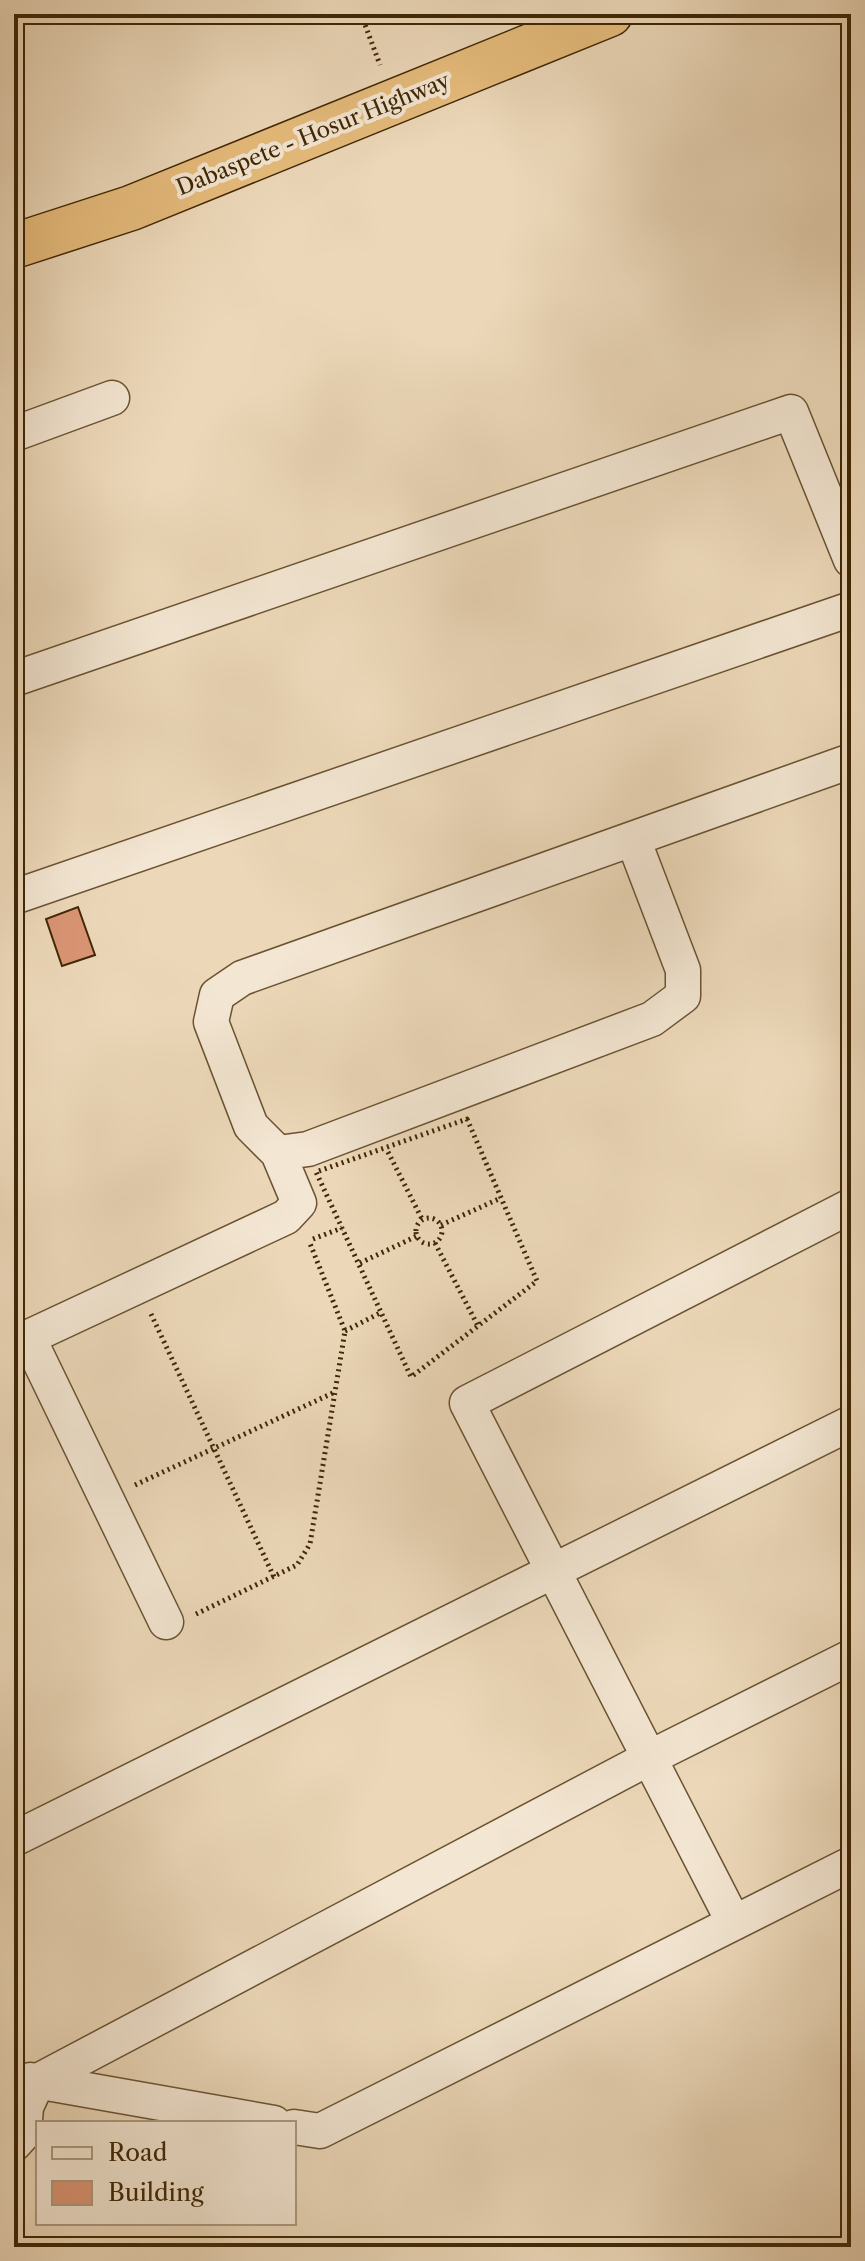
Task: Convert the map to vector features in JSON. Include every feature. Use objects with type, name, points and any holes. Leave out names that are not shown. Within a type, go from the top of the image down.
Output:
[{"type":"highway","name":"Dabaspete - Hosur Highway","points":[[14,246],[131,208],[610,14]]},
{"type":"street","points":[[14,434],[112,398]]},
{"type":"street","points":[[14,679],[791,412],[851,560]]},
{"type":"street","points":[[14,897],[851,609]]},
{"type":"street","points":[[175,1621],[21,1340],[286,1217],[299,1203],[278,1153],[251,1126],[211,1022],[217,995],[242,978],[851,761]]},
{"type":"street","points":[[278,1153],[308,1149],[652,1019],[683,996],[683,970],[633,839]]},
{"type":"street","points":[[734,1923],[467,1403],[851,1206]]},
{"type":"street","points":[[14,1839],[851,1423]]},
{"type":"street","points":[[23,2093],[649,1758],[851,1657]]},
{"type":"street","points":[[296,2127],[320,2131],[851,1864]]},
{"type":"street","points":[[23,2093],[257,2121]]},
{"type":"street","points":[[14,2144],[24,2133],[23,2093]]},
{"type":"path","points":[[361,14],[393,102]]},
{"type":"path","points":[[467,1119],[537,1281],[411,1377],[316,1172],[386,1147],[467,1119]]},
{"type":"path","points":[[386,1147],[422,1219]]},
{"type":"path","points":[[441,1225],[501,1198]]},
{"type":"path","points":[[175,1621],[297,1565],[310,1544],[345,1331],[294,1209]]},
{"type":"path","points":[[433,1218],[441,1225],[442,1235],[435,1243],[425,1243],[417,1236],[416,1227],[422,1219],[433,1218]]},
{"type":"path","points":[[360,1263],[417,1236]]},
{"type":"path","points":[[435,1243],[478,1326]]},
{"type":"path","points":[[345,1331],[382,1312]]},
{"type":"path","points":[[151,1314],[274,1577]]},
{"type":"path","points":[[127,1489],[335,1392]]},
{"type":"building","points":[[78,907],[95,955],[62,966],[46,919]]}]
